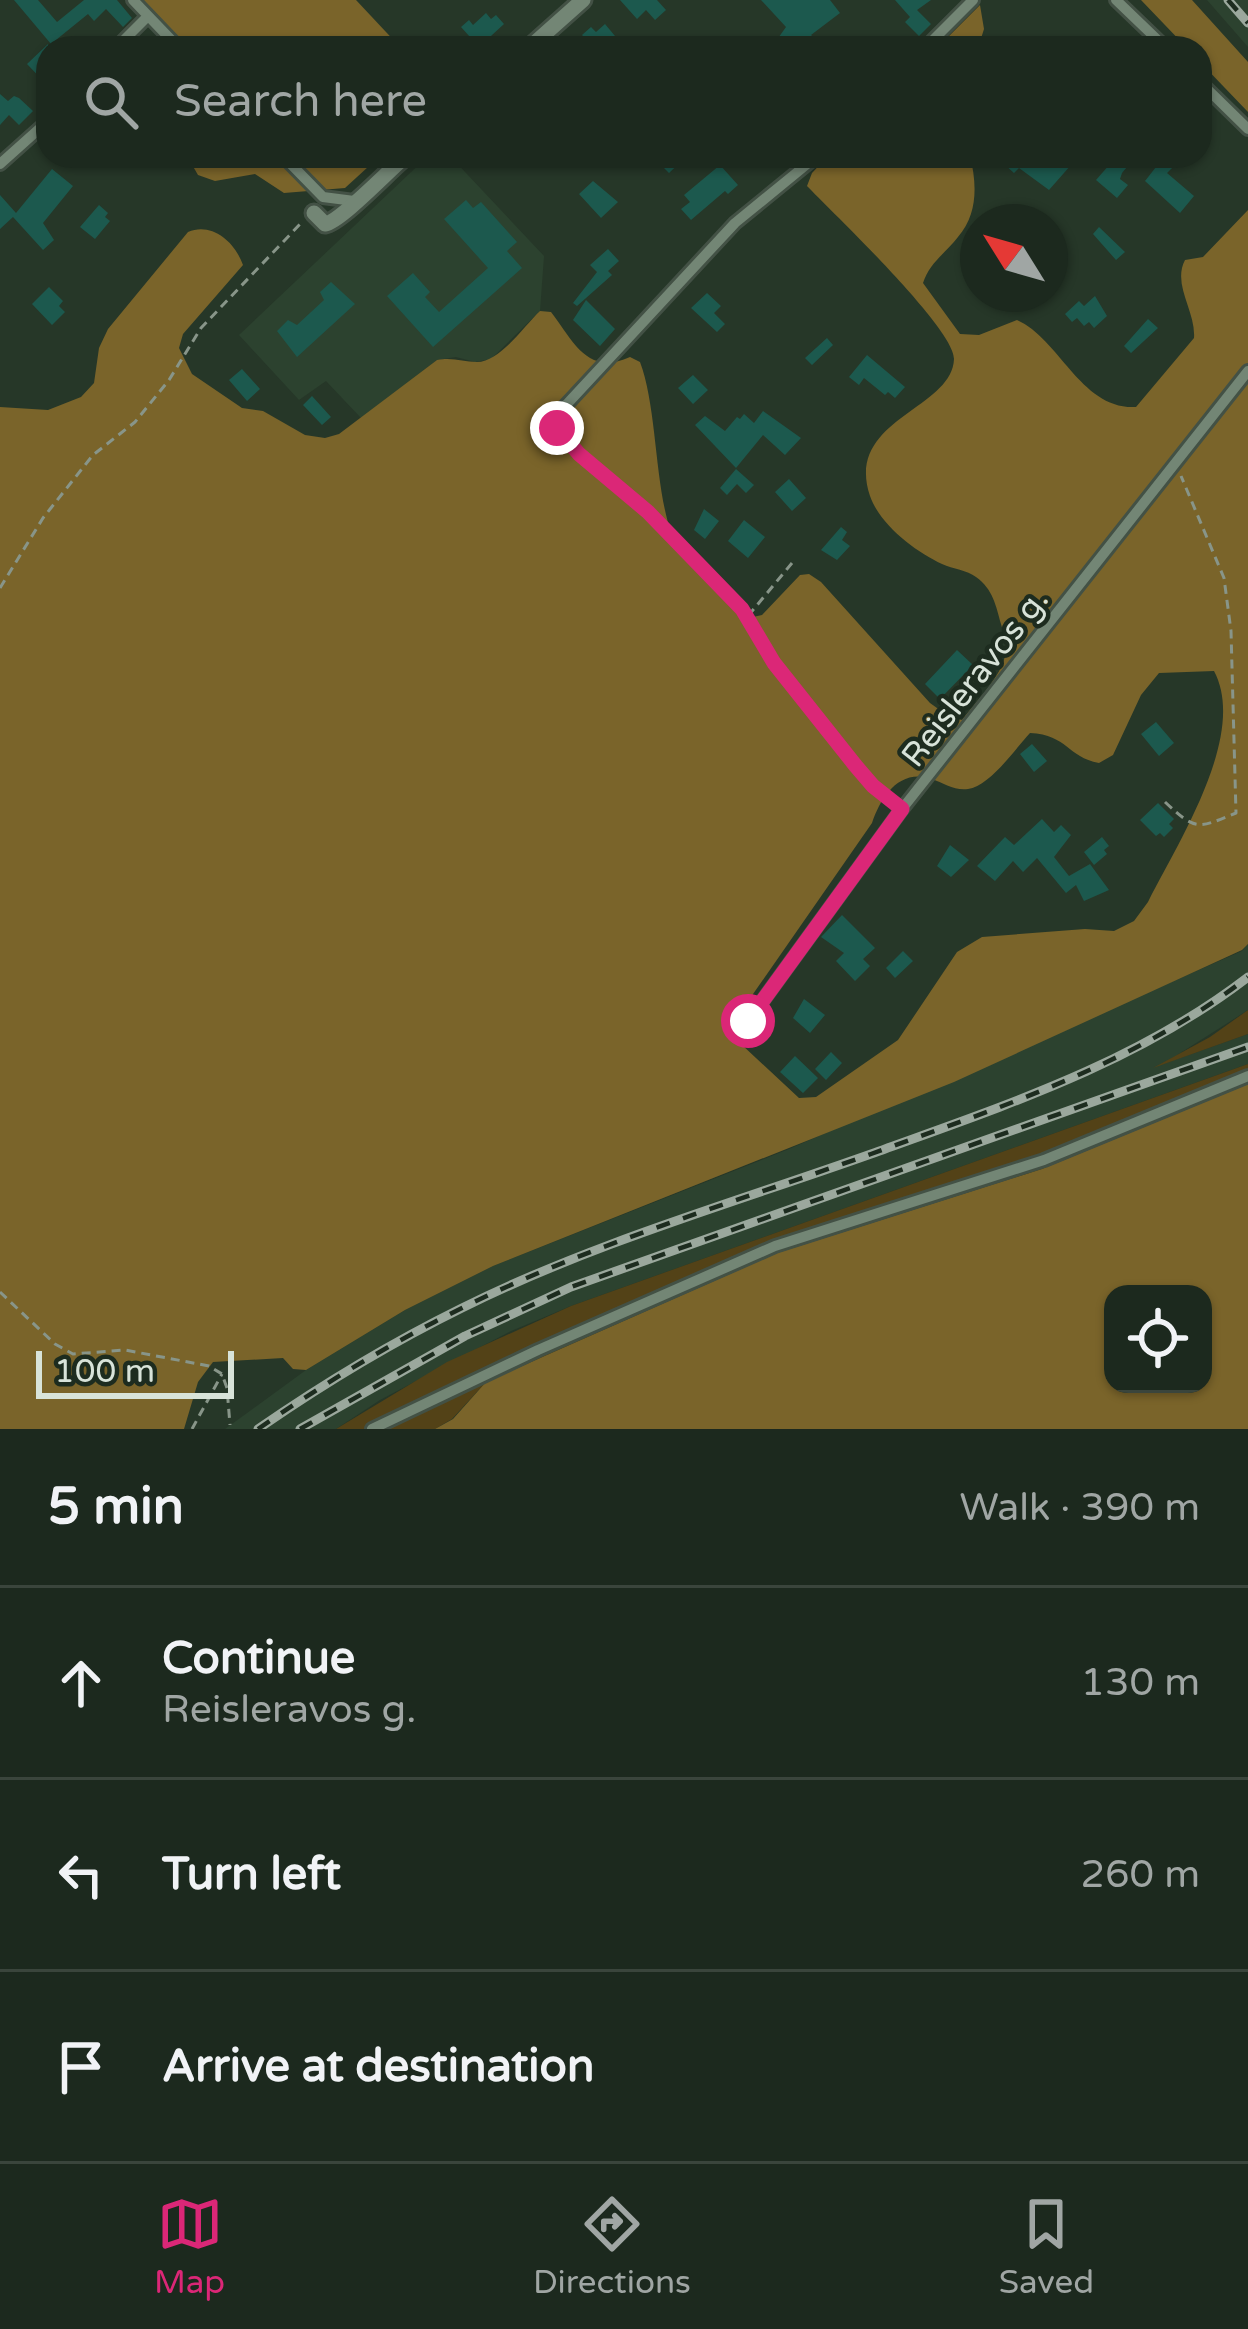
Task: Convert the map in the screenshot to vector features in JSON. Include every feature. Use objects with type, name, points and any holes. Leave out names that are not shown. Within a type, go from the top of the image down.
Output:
[{"type":"main road","points":[[542,36],[583,0]]},
{"type":"main road","points":[[318,205],[319,220],[338,222],[392,168]]},
{"type":"street","points":[[133,0],[167,36]]},
{"type":"street","points":[[937,36],[974,0]]},
{"type":"street","points":[[1116,0],[1154,36]]},
{"type":"street","points":[[128,36],[148,16]]},
{"type":"street","points":[[1212,94],[1248,129]]},
{"type":"street","points":[[0,164],[36,132]]},
{"type":"street","points":[[292,168],[318,205],[354,201]]},
{"type":"street","points":[[554,418],[735,223],[802,168]]},
{"type":"street","name":"Reisleravos g.","points":[[748,1021],[902,809],[1248,371]]},
{"type":"street","points":[[373,1429],[775,1246],[1043,1160],[1248,1076]]},
{"type":"path","points":[[0,588],[44,518],[93,455],[135,422],[169,380],[201,328],[318,205]]},
{"type":"path","points":[[554,418],[579,454],[648,512],[748,616],[774,663],[841,748],[873,786],[902,809]]},
{"type":"path","points":[[1165,802],[1198,827],[1237,813],[1232,631],[1223,578],[1176,463]]},
{"type":"path","points":[[748,616],[792,563]]},
{"type":"path","points":[[0,1292],[73,1354],[125,1350],[209,1366],[221,1374],[227,1388],[230,1425]]},
{"type":"path","points":[[192,1429],[221,1374]]},
{"type":"shaded area","points":[[143,0],[356,0],[390,36],[178,36]]},
{"type":"shaded area","points":[[1141,0],[1192,0],[1248,62],[1248,112],[1212,74],[1212,36],[1176,36]]},
{"type":"shaded area","points":[[1207,0],[1248,0],[1248,47]]},
{"type":"shaded area","points":[[980,5],[982,36],[949,36]]},
{"type":"shaded area","points":[[194,168],[367,168],[345,188],[284,193],[255,174],[215,181],[198,175]]},
{"type":"shaded area","points":[[415,168],[461,168],[544,256],[540,311],[491,359],[437,360],[361,418],[326,381],[299,400],[239,335]]},
{"type":"shaded area","points":[[817,168],[972,168],[973,204],[960,204],[960,234],[923,283],[960,334],[979,335],[1017,320],[1032,329],[1100,397],[1136,407],[1194,338],[1181,279],[1185,260],[1203,257],[1248,210],[1248,944],[954,1082],[493,1266],[405,1310],[306,1370],[293,1369],[283,1358],[213,1362],[198,1382],[184,1429],[0,1429],[0,407],[48,410],[81,397],[94,383],[99,348],[108,329],[188,232],[197,230],[222,236],[243,265],[183,334],[179,348],[192,374],[242,408],[263,411],[305,435],[339,434],[437,360],[486,360],[503,350],[540,311],[551,312],[592,359],[615,362],[630,357],[640,362],[672,535],[701,577],[753,617],[762,615],[800,575],[809,574],[930,703],[962,720],[1004,660],[995,604],[976,577],[932,559],[890,527],[870,496],[866,470],[872,449],[885,432],[936,391],[949,376],[954,359],[935,323],[807,186]],"holes":[[[1214,671],[1222,697],[1216,756],[1191,819],[1134,921],[1114,931],[982,937],[957,952],[898,1040],[816,1097],[799,1098],[741,1044],[744,1007],[872,823],[886,795],[901,781],[920,777],[968,789],[993,774],[1030,733],[1052,738],[1099,763],[1113,755],[1141,695],[1159,673]]]},
{"type":"shaded area","points":[[1248,944],[1248,1010],[1163,1064],[1248,1034],[1248,1064],[571,1306],[511,1331],[380,1400],[336,1429],[225,1429],[306,1370],[405,1310],[493,1266],[789,1149],[1242,951]]},
{"type":"shaded area","points":[[1248,1010],[1248,1034],[1153,1068],[1210,1037]]},
{"type":"shaded area","points":[[1248,1064],[1248,1084],[1042,1169],[777,1253],[486,1382],[452,1419],[435,1429],[336,1429],[447,1362],[571,1306]]},
{"type":"shaded area","points":[[1248,1084],[1248,1429],[435,1429],[453,1419],[486,1382],[777,1253],[1042,1169]]},
{"type":"building","points":[[14,0],[38,0],[57,22],[84,0],[117,0],[132,18],[123,27],[106,9],[94,21],[88,14],[61,36],[44,36]]},
{"type":"building","points":[[620,0],[657,0],[666,10],[655,20],[646,10],[637,19]]},
{"type":"building","points":[[761,0],[830,0],[840,13],[812,36],[780,36],[786,27]]},
{"type":"building","points":[[895,0],[931,0],[917,10],[931,24],[919,36],[905,22],[910,17]]},
{"type":"building","points":[[486,13],[504,24],[491,36],[469,36],[461,27],[469,20],[473,25]]},
{"type":"building","points":[[605,24],[615,36],[582,35],[591,27],[596,32]]},
{"type":"building","points":[[0,94],[8,101],[19,98],[33,111],[19,125],[9,115],[0,125]]},
{"type":"building","points":[[716,168],[723,168],[738,185],[691,220],[681,209],[690,202],[684,195]]},
{"type":"building","points":[[1019,168],[1068,168],[1049,190]]},
{"type":"building","points":[[1106,168],[1126,168],[1120,179],[1128,185],[1117,198],[1096,180]]},
{"type":"building","points":[[1155,168],[1172,168],[1167,173],[1194,196],[1180,213],[1145,181]]},
{"type":"building","points":[[52,169],[73,186],[43,223],[54,240],[43,250],[13,217],[0,229],[0,195],[16,213]]},
{"type":"building","points":[[593,181],[618,202],[601,218],[579,194]]},
{"type":"building","points":[[466,200],[473,208],[481,202],[517,242],[507,251],[522,268],[433,347],[387,296],[413,273],[430,292],[425,297],[439,312],[488,268],[444,219]]},
{"type":"building","points":[[99,205],[110,221],[95,239],[80,227]]},
{"type":"building","points":[[1099,227],[1125,252],[1116,260],[1093,234]]},
{"type":"building","points":[[608,249],[619,261],[608,271],[612,275],[577,306],[573,303],[597,272],[590,265]]},
{"type":"building","points":[[331,282],[355,304],[297,357],[277,331],[288,320],[297,325],[324,300],[320,292]]},
{"type":"building","points":[[49,287],[63,301],[59,306],[65,312],[52,325],[32,304]]},
{"type":"building","points":[[707,293],[721,306],[714,313],[725,324],[717,332],[691,308]]},
{"type":"building","points":[[1095,296],[1107,316],[1094,328],[1077,318],[1072,322],[1065,314],[1079,301],[1084,306]]},
{"type":"building","points":[[586,300],[615,329],[600,346],[573,320]]},
{"type":"building","points":[[1148,319],[1158,328],[1131,353],[1124,346]]},
{"type":"building","points":[[827,338],[833,345],[812,365],[805,358]]},
{"type":"building","points":[[867,355],[905,387],[895,398],[864,378],[859,385],[849,377]]},
{"type":"building","points":[[242,369],[260,389],[247,401],[229,380]]},
{"type":"building","points":[[693,375],[708,390],[693,404],[678,388]]},
{"type":"building","points":[[312,396],[331,417],[322,425],[303,405]]},
{"type":"building","points":[[763,411],[801,438],[785,455],[763,435],[736,468],[695,425],[705,416],[725,431],[737,417],[744,414],[754,423]]},
{"type":"building","points":[[736,469],[754,485],[746,493],[737,484],[727,495],[720,488]]},
{"type":"building","points":[[789,479],[806,498],[792,511],[775,492]]},
{"type":"building","points":[[704,509],[719,521],[705,539],[694,530]]},
{"type":"building","points":[[744,520],[765,537],[748,558],[728,541]]},
{"type":"building","points":[[841,527],[847,532],[842,540],[850,546],[837,560],[821,550]]},
{"type":"building","points":[[957,650],[973,665],[940,699],[925,684]]},
{"type":"building","points":[[1156,722],[1174,743],[1159,756],[1141,734]]},
{"type":"building","points":[[1032,744],[1047,761],[1034,772],[1020,754]]},
{"type":"building","points":[[1158,803],[1174,819],[1164,837],[1156,836],[1140,820]]},
{"type":"building","points":[[1042,819],[1054,832],[1061,825],[1071,835],[1054,857],[1069,876],[1090,864],[1109,890],[1084,901],[1076,885],[1066,893],[1037,858],[1023,872],[1013,861],[995,881],[977,866],[1005,837],[1014,845]]},
{"type":"building","points":[[1102,837],[1109,846],[1104,850],[1107,854],[1094,865],[1084,852]]},
{"type":"building","points":[[950,845],[969,860],[951,877],[937,866]]},
{"type":"building","points":[[842,915],[875,948],[863,959],[870,966],[855,981],[836,961],[844,953],[821,937]]},
{"type":"building","points":[[903,951],[913,961],[895,978],[886,968]]},
{"type":"building","points":[[804,999],[825,1015],[810,1033],[793,1018]]},
{"type":"building","points":[[831,1052],[842,1063],[826,1080],[815,1069]]},
{"type":"building","points":[[795,1056],[818,1078],[803,1093],[780,1072]]},
{"type":"railway","points":[[1228,0],[1248,23]]},
{"type":"railway","points":[[258,1429],[383,1350],[511,1285],[1067,1080],[1160,1035],[1248,977]]},
{"type":"railway","points":[[300,1429],[465,1336],[571,1287],[1248,1047]]},
{"type":"route","points":[[557,428],[742,609],[774,663],[855,765],[902,809],[748,1021]]}]
